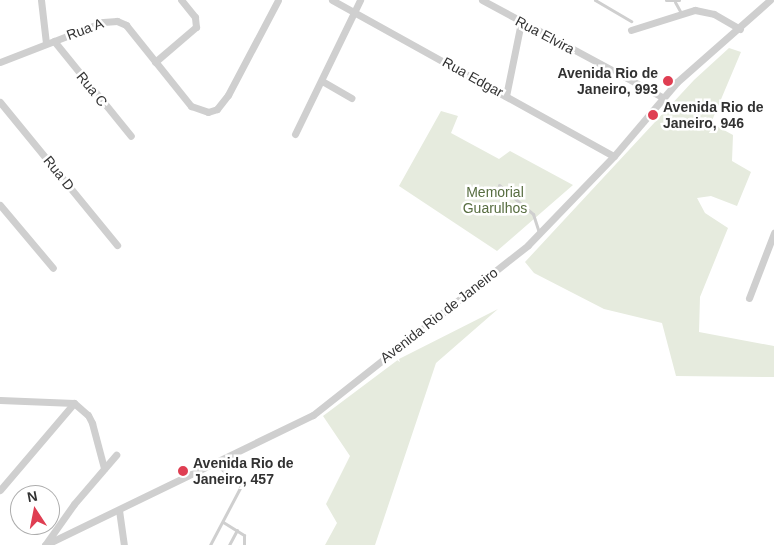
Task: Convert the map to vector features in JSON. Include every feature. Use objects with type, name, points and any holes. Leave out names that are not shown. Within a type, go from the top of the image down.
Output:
[{"type":"street","points":[[41,0],[50,42]]},
{"type":"street","points":[[155,62],[196,27],[195,17],[181,0]]},
{"type":"street","name":"Rua A","points":[[0,62],[103,22],[117,21],[126,25],[191,106],[202,112],[217,109],[228,95],[278,0]]},
{"type":"street","name":"Rua Edgar","points":[[332,0],[614,156]]},
{"type":"street","points":[[295,134],[356,12],[360,0]]},
{"type":"street","name":"Rua Elvira","points":[[482,0],[662,97]]},
{"type":"street","name":"Avenida Rio de Janeiro","points":[[45,545],[313,414],[539,234],[614,156],[662,97],[770,0]]},
{"type":"street","points":[[631,30],[681,13],[705,11],[740,28]]},
{"type":"street","points":[[506,96],[521,22]]},
{"type":"street","name":"Rua C","points":[[50,42],[130,136]]},
{"type":"street","points":[[322,82],[351,98]]},
{"type":"street","name":"Rua D","points":[[0,102],[118,245]]},
{"type":"street","points":[[0,205],[53,268]]},
{"type":"street","points":[[749,298],[774,233]]},
{"type":"street","points":[[0,400],[74,403],[88,414],[104,468]]},
{"type":"street","points":[[0,490],[74,403]]},
{"type":"street","points":[[45,545],[116,455]]},
{"type":"street","points":[[119,510],[124,545]]},
{"type":"lane","points":[[595,0],[632,21]]},
{"type":"lane","points":[[666,0],[677,1],[681,13]]},
{"type":"lane","points":[[498,185],[533,214],[539,234]]},
{"type":"lane","points":[[210,545],[241,486],[214,462]]},
{"type":"lane","points":[[223,522],[244,535],[244,545]]},
{"type":"lane","points":[[229,545],[237,530]]},
{"type":"green space","points":[[729,48],[741,52],[711,123],[733,135],[732,161],[751,172],[737,206],[711,196],[697,198],[705,213],[728,228],[700,297],[699,332],[774,346],[774,377],[676,376],[662,323],[604,309],[534,273],[525,262],[694,80]]},
{"type":"green space","name":"Memorial Guarulhos","points":[[441,111],[458,116],[451,133],[499,159],[510,151],[573,185],[497,251],[399,186]]},
{"type":"green space","points":[[498,309],[436,363],[375,545],[325,545],[337,523],[326,504],[350,456],[323,416],[399,359]]},
{"type":"place","name":"Avenida Rio de Janeiro, 993","points":[[668,81]]},
{"type":"place","name":"Avenida Rio de Janeiro, 946","points":[[653,115]]},
{"type":"place","name":"Avenida Rio de Janeiro, 457","points":[[183,471]]}]
